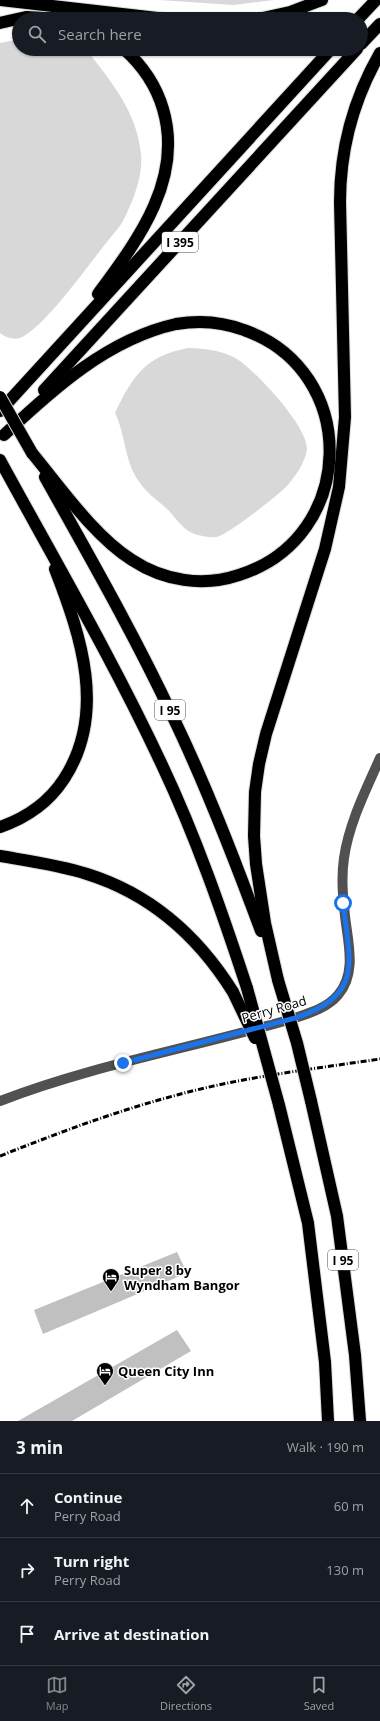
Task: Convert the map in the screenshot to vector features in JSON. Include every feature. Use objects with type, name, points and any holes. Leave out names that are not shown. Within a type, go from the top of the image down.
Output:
[{"type":"highway","points":[[0,0],[105,12]]},
{"type":"highway","points":[[290,12],[322,0]]},
{"type":"highway","points":[[365,12],[376,0]]},
{"type":"highway","points":[[0,23],[12,21]]},
{"type":"highway","points":[[368,37],[380,24]]},
{"type":"highway","points":[[278,980],[265,923],[256,864],[254,822],[257,777],[262,749],[270,719],[325,549],[339,487],[345,417],[340,202],[341,167],[351,118],[363,86],[380,53]]},
{"type":"highway","points":[[53,352],[106,283],[137,237],[158,198],[167,168],[168,135],[162,104],[148,76],[130,56]]},
{"type":"highway","name":"I 395","points":[[0,411],[325,56]]},
{"type":"highway","name":"I 395","points":[[2,437],[351,56]]},
{"type":"highway","points":[[2,437],[69,378],[108,351],[166,327],[187,323],[208,322],[230,325],[252,332],[270,342],[295,362],[309,380],[320,399],[327,421],[331,446],[329,472],[323,495],[312,518],[296,539],[278,556],[258,568],[225,579],[208,581],[191,581],[167,577],[147,569],[127,557],[98,531],[32,454]]},
{"type":"highway","name":"I 95","points":[[0,397],[119,611],[186,746],[236,866],[278,980],[299,1050],[337,1216],[355,1355],[360,1421]]},
{"type":"highway","name":"I 95","points":[[0,460],[110,659],[163,767],[209,876],[247,988],[274,1084],[308,1223],[325,1362],[328,1421]]},
{"type":"highway","points":[[0,827],[18,820],[35,810],[56,790],[69,772],[78,755],[87,721],[87,683],[81,646],[68,605],[35,522]]},
{"type":"highway","points":[[0,856],[87,874],[116,885],[144,900],[176,922],[198,944],[233,992],[249,1023],[274,1084]]},
{"type":"street","name":"Perry Road","points":[[0,1101],[89,1072],[290,1020],[318,1010],[332,1001],[344,985],[350,967],[342,891],[346,848],[356,815],[380,758]]},
{"type":"shaded area","points":[[159,0],[274,0],[233,5]]},
{"type":"shaded area","points":[[12,40],[12,56],[91,56],[107,76],[129,112],[139,139],[141,154],[141,170],[135,195],[120,225],[52,311],[30,332],[20,338],[15,339],[0,333],[0,43]]},
{"type":"shaded area","points":[[188,348],[208,349],[222,352],[240,361],[270,389],[291,415],[305,439],[307,449],[297,474],[287,486],[241,523],[231,530],[216,537],[192,533],[180,524],[166,508],[143,487],[131,466],[119,421],[115,413],[128,388],[142,369],[161,356]]},
{"type":"building","name":"Super 8 by Wyndham Bangor","points":[[177,1252],[187,1273],[43,1334],[34,1310]]},
{"type":"building","name":"Queen City Inn","points":[[177,1330],[191,1351],[72,1421],[18,1421]]},
{"type":"railway","points":[[0,1156],[87,1123],[177,1095],[252,1078],[380,1059]]},
{"type":"place","name":"Super 8 by Wyndham Bangor","points":[[111,1292]]},
{"type":"place","name":"Queen City Inn","points":[[105,1386]]},
{"type":"route","points":[[123,1063],[295,1018],[318,1010],[332,1001],[344,985],[350,967],[343,903]]}]
